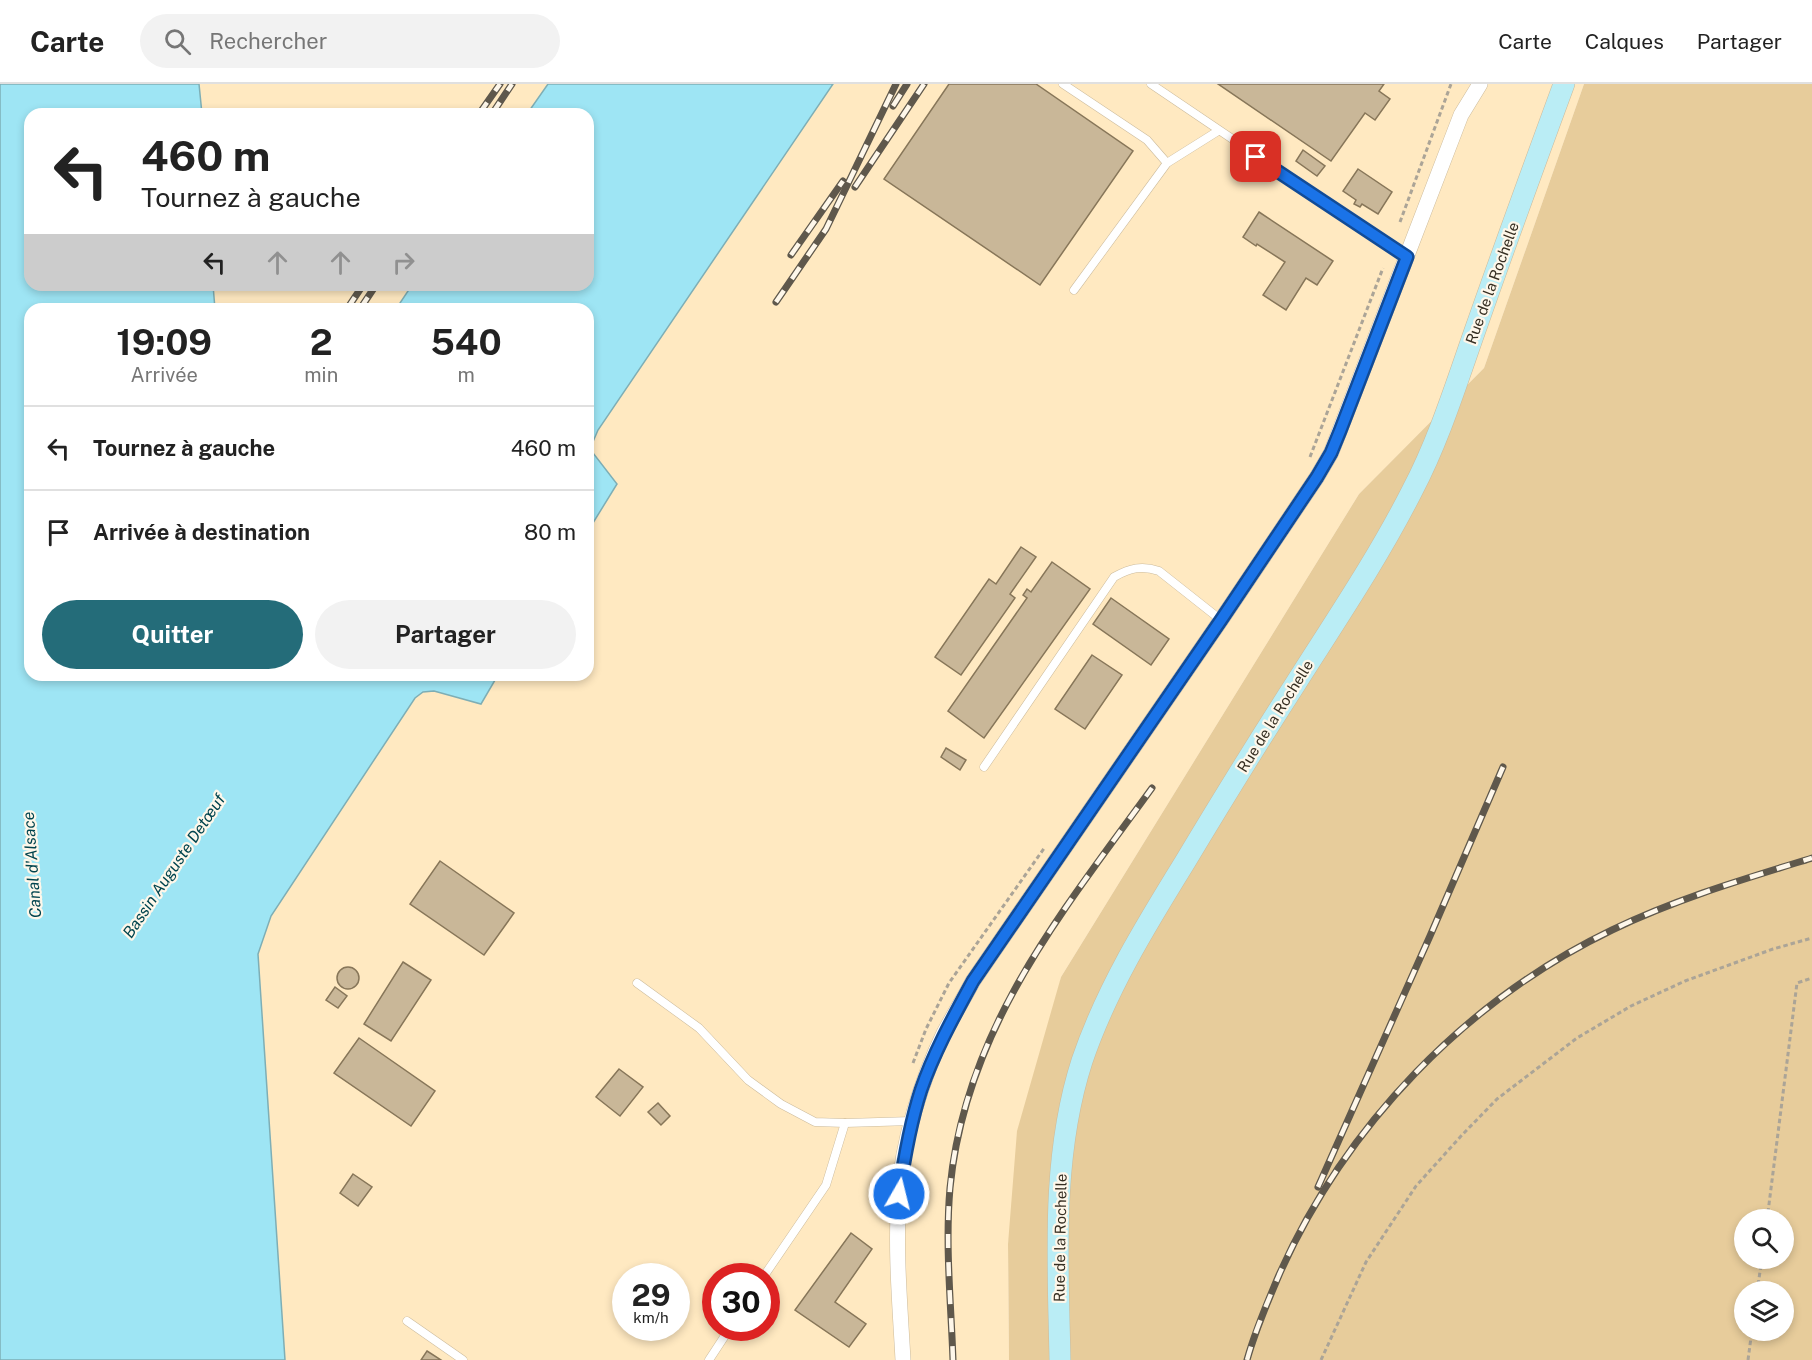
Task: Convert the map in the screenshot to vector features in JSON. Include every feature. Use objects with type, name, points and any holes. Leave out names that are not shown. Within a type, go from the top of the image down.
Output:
[{"type":"main road","name":"Rue de la Rochelle","points":[[1060,1360],[1057,1228],[1060,1170],[1069,1115],[1082,1063],[1095,1027],[1140,935],[1257,744],[1378,556],[1414,488],[1444,416],[1564,84]]},
{"type":"street","points":[[903,1360],[897,1246],[899,1194],[905,1150],[921,1089],[944,1034],[973,981],[1221,620],[1331,453],[1461,115],[1480,84]]},
{"type":"lane","points":[[1064,84],[1147,140],[1167,163]]},
{"type":"lane","points":[[1151,84],[1407,257]]},
{"type":"lane","points":[[1074,290],[1167,163],[1218,131]]},
{"type":"lane","points":[[984,767],[1114,577],[1134,568],[1148,567],[1159,571],[1221,620]]},
{"type":"lane","points":[[637,983],[699,1028],[748,1080],[781,1104],[815,1122],[913,1121]]},
{"type":"lane","points":[[773,1263],[826,1185],[845,1123]]},
{"type":"lane","points":[[406,1321],[463,1360]]},
{"type":"lane","points":[[709,1360],[721,1341]]},
{"type":"path","points":[[1400,222],[1451,84]]},
{"type":"path","points":[[1308,461],[1383,268]]},
{"type":"path","points":[[1321,1360],[1366,1263],[1416,1186],[1497,1099],[1577,1038],[1631,1006],[1685,981],[1773,949],[1812,938]]},
{"type":"path","points":[[1768,1209],[1797,983],[1812,978]]},
{"type":"path","points":[[1748,1360],[1751,1341]]},
{"type":"shaded area","points":[[69,84],[1584,84],[1484,368],[1359,494],[1061,977],[1008,1244],[1009,1360],[154,1360],[108,681],[594,681],[594,303],[84,303],[82,291],[594,291],[594,108],[71,108]]},
{"type":"shaded area","points":[[1584,84],[1812,84],[1812,1360],[1009,1360],[1008,1244],[1017,1131],[1061,977],[1359,494],[1484,368]]},
{"type":"water","points":[[0,84],[199,84],[201,108],[24,108],[24,291],[214,291],[214,303],[24,303],[24,681],[494,681],[481,704],[434,691],[423,692],[415,698],[271,916],[258,954],[285,1360],[0,1360]]},
{"type":"water","points":[[548,84],[833,84],[598,430],[594,439],[594,303],[400,303],[408,291],[594,291],[594,108],[531,108]]},
{"type":"water","points":[[594,454],[617,484],[594,521]]},
{"type":"building","points":[[949,84],[1036,84],[1133,151],[1040,285],[884,179]]},
{"type":"building","points":[[1218,84],[1384,84],[1379,91],[1390,99],[1375,120],[1365,113],[1331,161]]},
{"type":"building","points":[[1303,150],[1325,166],[1317,176],[1296,161]]},
{"type":"building","points":[[1358,169],[1392,192],[1378,214],[1362,204],[1360,207],[1354,204],[1356,200],[1343,191]]},
{"type":"building","points":[[1259,212],[1333,261],[1317,285],[1306,278],[1286,310],[1263,295],[1285,262],[1243,237]]},
{"type":"building","points":[[1021,547],[1036,557],[1010,594],[1015,598],[961,675],[935,657],[989,579],[996,584]]},
{"type":"building","points":[[1052,562],[1090,589],[984,738],[948,711],[1027,598],[1023,595],[1027,589],[1031,592]]},
{"type":"building","points":[[1111,598],[1169,639],[1151,665],[1093,624]]},
{"type":"building","points":[[1092,655],[1122,675],[1085,729],[1055,709]]},
{"type":"building","points":[[946,748],[966,760],[960,770],[941,757]]},
{"type":"building","points":[[440,861],[514,913],[484,955],[410,904]]},
{"type":"building","points":[[403,962],[431,980],[391,1041],[364,1024]]},
{"type":"building","points":[[348,967],[356,970],[359,978],[356,986],[348,989],[340,986],[337,978],[340,970]]},
{"type":"building","points":[[335,987],[347,996],[338,1008],[326,1000]]},
{"type":"building","points":[[359,1038],[435,1091],[411,1126],[334,1073]]},
{"type":"building","points":[[619,1069],[643,1087],[620,1116],[596,1097]]},
{"type":"building","points":[[658,1103],[670,1116],[661,1125],[648,1112]]},
{"type":"building","points":[[353,1174],[372,1187],[358,1206],[340,1193]]},
{"type":"building","points":[[851,1233],[872,1249],[835,1302],[866,1324],[849,1347],[795,1310]]},
{"type":"building","points":[[427,1351],[441,1360],[421,1360]]},
{"type":"railway","points":[[483,108],[500,84]]},
{"type":"railway","points":[[496,108],[512,84]]},
{"type":"railway","points":[[776,302],[826,229],[896,84]]},
{"type":"railway","points":[[893,106],[907,84]]},
{"type":"railway","points":[[855,187],[924,84]]},
{"type":"railway","points":[[791,255],[843,181]]},
{"type":"railway","points":[[351,303],[359,291]]},
{"type":"railway","points":[[364,303],[372,291]]},
{"type":"railway","points":[[1318,1187],[1503,767]]},
{"type":"railway","points":[[953,1360],[948,1252],[950,1188],[959,1130],[975,1076],[997,1024],[1052,927],[1152,788]]},
{"type":"railway","points":[[1247,1360],[1257,1328],[1279,1275],[1306,1220],[1338,1168],[1375,1119],[1415,1073],[1459,1031],[1507,993],[1558,959],[1612,930],[1685,899],[1812,858]]},
{"type":"route","points":[[899,1194],[905,1150],[921,1089],[944,1034],[973,981],[1317,477],[1331,453],[1407,257],[1256,157]]},
{"type":"water label","name":"Canal d'Alsace","points":[[32,865]]},
{"type":"water label","name":"Bassin Auguste Detœuf","points":[[174,866]]}]
